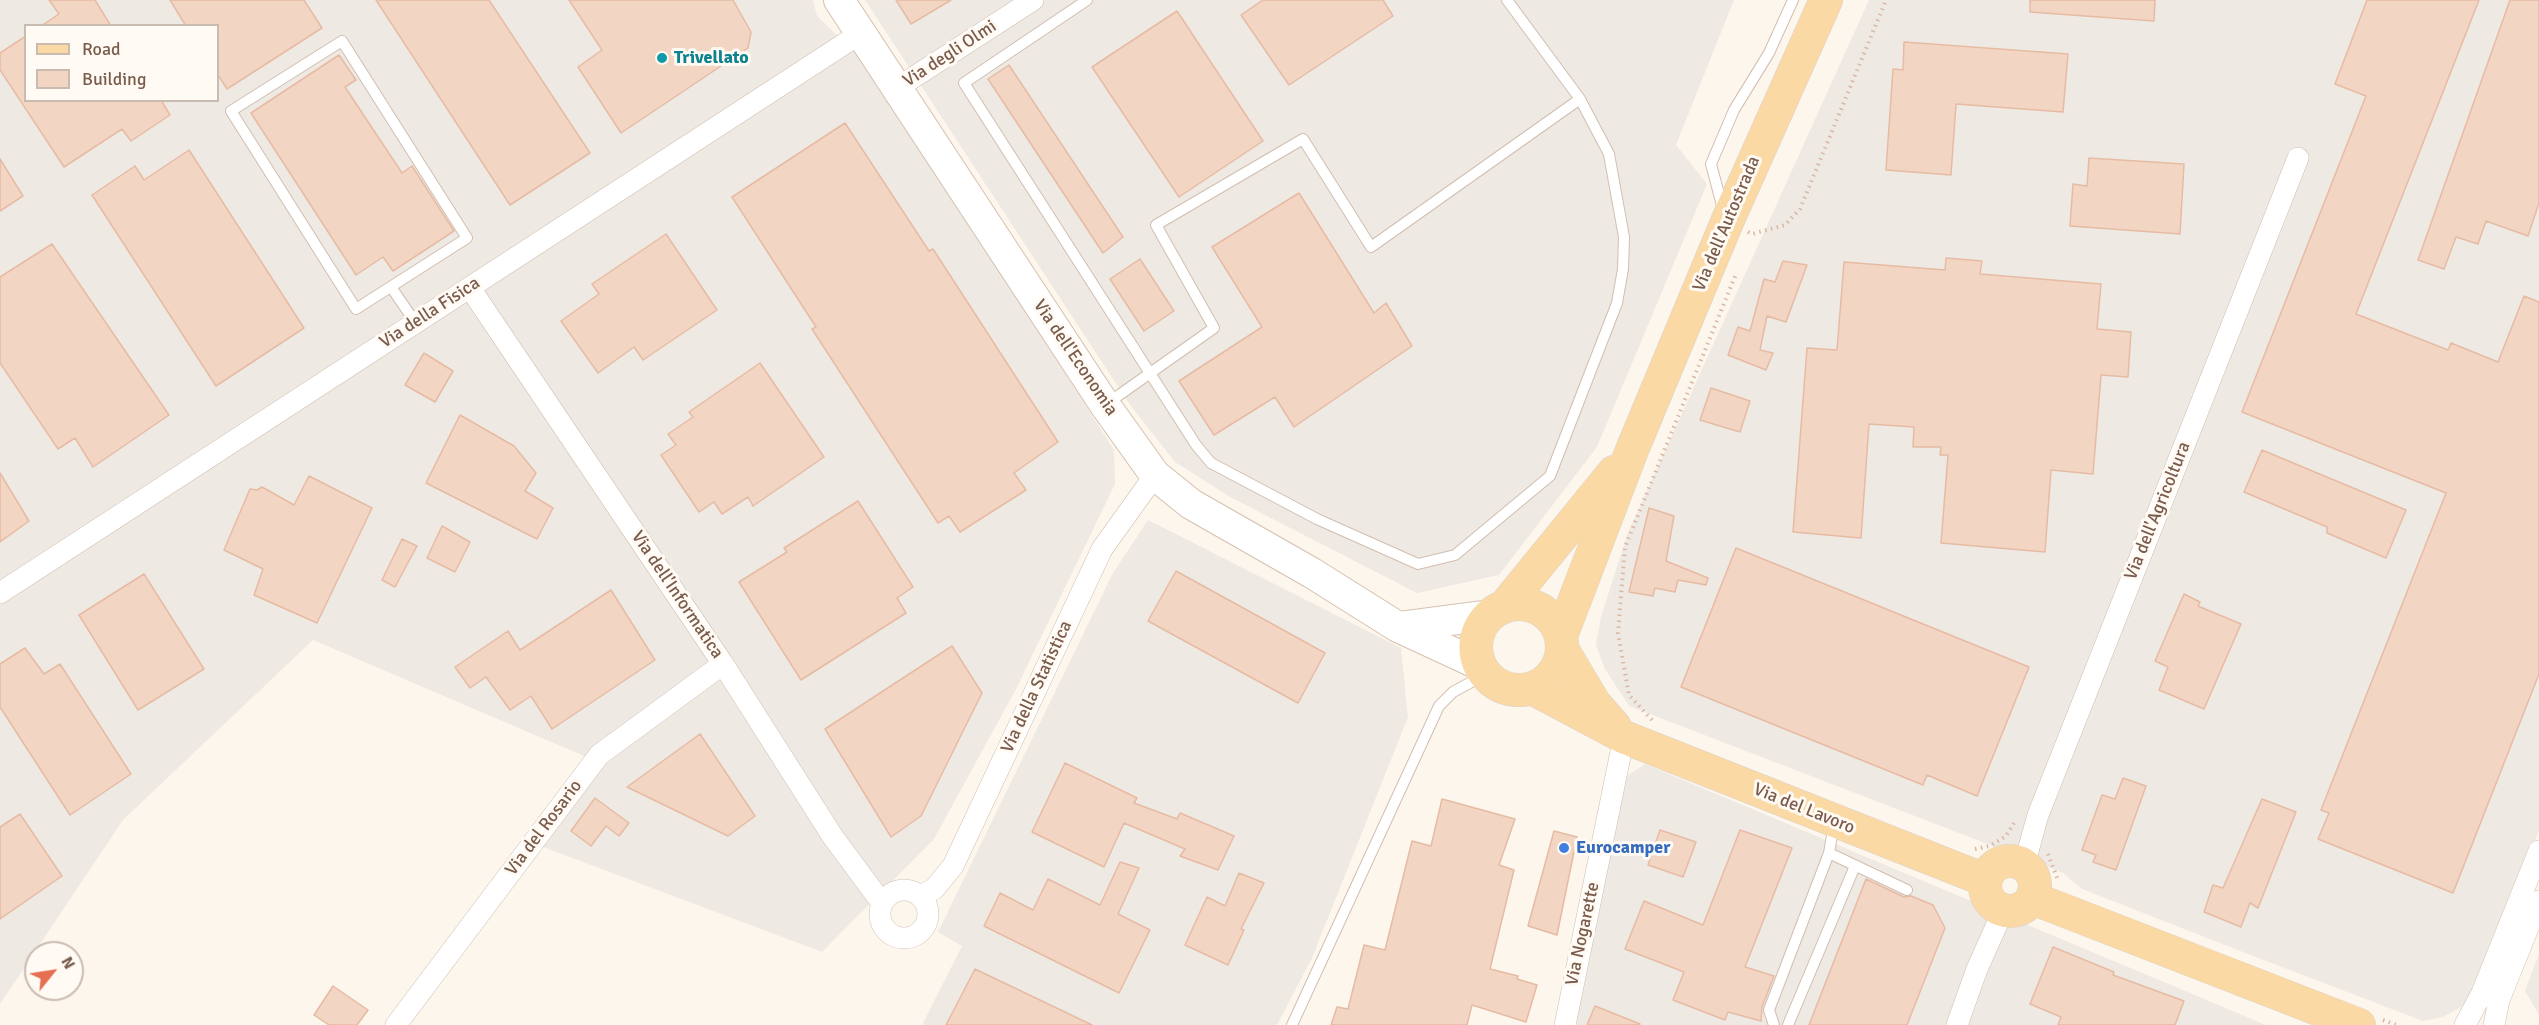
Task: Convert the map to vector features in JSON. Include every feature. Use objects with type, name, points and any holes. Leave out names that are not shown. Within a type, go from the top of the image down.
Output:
[{"type":"main road","name":"Via dell'Economia","points":[[839,0],[1105,405],[1155,475],[1191,504],[1312,573],[1398,627],[1483,669]]},
{"type":"main road","name":"Via dell'Autostrada","points":[[1532,688],[1553,673],[1561,642],[1632,450],[1737,233],[1826,0]]},
{"type":"main road","name":"Via dell'Autostrada","points":[[1483,669],[1477,639],[1497,611],[1632,450]]},
{"type":"main road","points":[[1398,627],[1497,611],[1518,604],[1532,606],[1545,613],[1555,623],[1561,642]]},
{"type":"main road","name":"Via del Lavoro","points":[[1561,642],[1594,703],[1636,742]]},
{"type":"main road","points":[[1483,669],[1507,688],[1532,688]]},
{"type":"main road","name":"Via del Lavoro","points":[[1532,688],[1636,742],[1985,880]]},
{"type":"main road","points":[[2016,862],[2024,865],[2033,876],[2035,883],[2032,897],[2023,908],[2003,911],[1990,902],[1984,888],[1985,880],[1994,867],[2001,863],[2016,862]]},
{"type":"main road","points":[[2032,897],[2359,1025]]},
{"type":"street","name":"Via degli Olmi","points":[[897,88],[1034,0]]},
{"type":"street","name":"Via della Fisica","points":[[0,593],[861,33]]},
{"type":"street","name":"Via dell'Agricoltura","points":[[2024,865],[2038,814],[2298,158]]},
{"type":"street","name":"Via dell'Informatica","points":[[470,288],[723,663],[833,837],[882,903]]},
{"type":"street","name":"Via della Statistica","points":[[920,896],[934,889],[952,866],[1102,549],[1155,475]]},
{"type":"street","name":"Via del Rosario","points":[[396,1025],[599,755],[723,663]]},
{"type":"street","name":"Via Nogarette","points":[[1565,1025],[1636,742]]},
{"type":"street","points":[[2465,1025],[2482,993],[2539,852]]},
{"type":"street","points":[[899,890],[914,892],[920,896],[927,909],[926,924],[915,935],[908,937],[901,938],[887,931],[880,918],[882,903],[892,892],[899,890]]},
{"type":"street","points":[[2494,1025],[2499,1000],[2539,901]]},
{"type":"street","points":[[1957,1025],[1977,969],[2003,911]]},
{"type":"lane","points":[[1087,0],[964,83],[1196,445],[1211,464],[1317,519],[1419,564],[1455,555],[1550,476],[1617,303],[1623,269],[1624,237],[1609,154],[1580,99],[1508,0]]},
{"type":"lane","points":[[1737,233],[1717,195],[1711,164],[1734,110],[1769,53],[1793,0]]},
{"type":"lane","points":[[342,41],[467,238],[391,286],[356,309],[231,111],[342,41]]},
{"type":"lane","points":[[1105,405],[1214,328],[1156,225],[1303,139],[1371,247],[1580,99]]},
{"type":"lane","points":[[391,286],[415,322]]},
{"type":"lane","points":[[1292,1025],[1439,706],[1483,669]]},
{"type":"lane","points":[[1774,1025],[1769,1010],[1829,853],[1834,821]]},
{"type":"lane","points":[[1829,853],[1907,890]]},
{"type":"lane","points":[[1788,1025],[1855,866]]},
{"type":"path","points":[[1737,233],[1752,234],[1785,225],[1800,209],[1886,0]]},
{"type":"path","points":[[1636,742],[1657,726],[1629,695],[1618,633],[1625,547],[1738,266]]},
{"type":"shaded area","points":[[0,0],[813,0],[817,16],[872,69],[1114,450],[1115,484],[1015,691],[934,839],[822,952],[530,842],[591,759],[313,640],[123,820],[42,941],[24,941],[24,968],[0,1004]]},
{"type":"shaded area","points":[[865,0],[1734,0],[1676,145],[1707,184],[1597,447],[1499,575],[1417,593],[1230,497],[1175,462],[1130,405]]},
{"type":"shaded area","points":[[1869,0],[2539,0],[2539,830],[2480,980],[2465,1005],[2443,1017],[2423,1021],[2248,954],[2082,889],[2063,873],[1629,706],[1605,669],[1596,645],[1601,617],[1627,535]]},
{"type":"shaded area","points":[[1148,520],[1401,648],[1408,717],[1312,958],[1277,1025],[922,1025],[962,946],[938,932],[1113,573]]},
{"type":"shaded area","points":[[1645,764],[2266,1025],[1570,1025],[1624,778]]},
{"type":"shaded area","points":[[2539,954],[2539,1015],[2525,991]]},
{"type":"building","points":[[49,0],[95,0],[110,24],[44,24],[59,14]]},
{"type":"building","points":[[170,0],[304,0],[322,28],[227,89],[219,77],[219,24],[185,24]]},
{"type":"building","points":[[376,0],[489,0],[590,153],[510,205]]},
{"type":"building","name":"Trivellato","points":[[569,0],[733,0],[751,32],[748,48],[621,133],[578,67],[602,50]]},
{"type":"building","points":[[896,0],[951,0],[911,24]]},
{"type":"building","points":[[1263,0],[1383,0],[1393,16],[1289,85],[1241,15]]},
{"type":"building","points":[[2030,0],[2155,0],[2154,21],[2030,12]]},
{"type":"building","points":[[2367,0],[2479,0],[2356,314],[2448,350],[2451,343],[2498,362],[2524,296],[2539,302],[2539,674],[2453,893],[2318,839],[2329,813],[2321,810],[2446,493],[2242,412],[2366,96],[2335,84]]},
{"type":"building","points":[[2510,0],[2539,0],[2539,203],[2528,236],[2486,221],[2478,244],[2456,237],[2444,269],[2418,260]]},
{"type":"building","points":[[1177,11],[1263,141],[1179,197],[1092,67]]},
{"type":"building","points":[[24,37],[24,102],[162,102],[170,115],[131,141],[122,129],[64,167],[0,70],[0,53]]},
{"type":"building","points":[[1904,42],[2068,54],[2063,112],[1956,104],[1951,175],[1886,170],[1893,69],[1903,70]]},
{"type":"building","points":[[339,55],[356,80],[345,87],[402,173],[412,166],[454,231],[393,271],[383,257],[356,275],[251,113]]},
{"type":"building","points":[[1009,65],[1123,237],[1103,253],[988,79]]},
{"type":"building","points":[[845,123],[929,251],[933,249],[1058,442],[1014,473],[1026,490],[960,532],[949,516],[938,523],[812,329],[816,327],[732,197]]},
{"type":"building","points":[[189,150],[304,328],[216,386],[92,195],[135,166],[144,180]]},
{"type":"building","points":[[2089,158],[2184,164],[2180,234],[2070,226],[2073,184],[2087,186]]},
{"type":"building","points":[[0,159],[23,196],[0,211]]},
{"type":"building","points":[[1299,193],[1374,313],[1386,303],[1412,346],[1294,427],[1275,397],[1214,435],[1179,381],[1262,327],[1212,247]]},
{"type":"building","points":[[666,234],[717,310],[643,360],[634,347],[598,373],[561,321],[599,294],[592,284]]},
{"type":"building","points":[[52,244],[169,415],[93,467],[75,438],[58,449],[0,363],[0,277]]},
{"type":"building","points":[[1946,258],[1982,261],[1980,274],[2101,284],[2097,329],[2131,332],[2128,377],[2101,375],[2093,474],[2051,470],[2045,552],[1941,543],[1948,455],[1940,455],[1941,447],[1913,447],[1914,427],[1869,424],[1861,538],[1793,532],[1807,348],[1837,350],[1844,262],[1945,270]]},
{"type":"building","points":[[1140,259],[1174,311],[1144,331],[1110,279]]},
{"type":"building","points":[[1783,261],[1807,265],[1786,322],[1767,316],[1760,350],[1773,353],[1766,370],[1728,355],[1738,327],[1750,331],[1764,279],[1775,282]]},
{"type":"building","points":[[424,353],[453,371],[435,402],[405,385]]},
{"type":"building","points":[[760,363],[824,457],[753,506],[748,497],[722,514],[714,502],[699,512],[661,455],[676,445],[668,434],[693,417],[689,412]]},
{"type":"building","points":[[1711,388],[1750,401],[1740,432],[1700,420]]},
{"type":"building","points":[[460,415],[514,446],[536,473],[525,491],[553,508],[537,539],[426,483]]},
{"type":"building","points":[[2262,450],[2406,510],[2386,558],[2327,533],[2327,527],[2244,492]]},
{"type":"building","points":[[0,473],[29,521],[0,542]]},
{"type":"building","points":[[309,476],[372,508],[317,623],[254,595],[263,569],[224,550],[250,489],[257,490],[262,487],[294,505]]},
{"type":"building","points":[[858,501],[913,587],[897,598],[906,613],[801,680],[739,582],[787,552],[784,548]]},
{"type":"building","points":[[1649,508],[1674,516],[1666,561],[1708,578],[1706,585],[1678,580],[1675,592],[1655,588],[1653,596],[1629,592]]},
{"type":"building","points":[[442,526],[470,542],[455,572],[427,558]]},
{"type":"building","points":[[402,539],[417,546],[395,587],[382,580]]},
{"type":"building","points":[[1736,548],[2029,667],[1977,796],[1927,775],[1923,785],[1681,687]]},
{"type":"building","points":[[1176,571],[1325,653],[1298,703],[1148,621]]},
{"type":"building","points":[[144,574],[204,669],[138,710],[79,615]]},
{"type":"building","points":[[611,590],[655,660],[552,729],[531,696],[510,710],[486,677],[470,688],[455,667],[508,631],[520,650]]},
{"type":"building","points":[[2184,594],[2200,602],[2198,606],[2241,624],[2204,709],[2159,690],[2168,667],[2155,661]]},
{"type":"building","points":[[952,646],[982,693],[921,816],[891,837],[825,729]]},
{"type":"building","points":[[25,648],[44,674],[60,664],[131,774],[70,815],[0,707],[0,664]]},
{"type":"building","points":[[700,734],[755,816],[728,836],[627,787]]},
{"type":"building","points":[[1065,763],[1137,798],[1134,803],[1177,819],[1180,813],[1234,836],[1218,870],[1180,856],[1185,849],[1124,823],[1104,867],[1032,832]]},
{"type":"building","points":[[2123,778],[2146,786],[2116,870],[2093,862],[2096,855],[2082,850],[2102,795],[2115,799]]},
{"type":"building","points":[[595,798],[629,823],[619,836],[606,826],[591,846],[571,831]]},
{"type":"building","points":[[1442,799],[1515,819],[1499,865],[1514,870],[1490,969],[1518,976],[1517,979],[1537,985],[1526,1022],[1472,1005],[1467,1025],[1331,1025],[1337,1007],[1348,1009],[1364,945],[1385,950],[1412,841],[1431,846]]},
{"type":"building","points":[[2262,799],[2296,812],[2258,908],[2250,903],[2241,927],[2204,912],[2213,885],[2223,888]]},
{"type":"building","points":[[20,814],[62,876],[0,919],[0,827]]},
{"type":"building","points":[[1660,830],[1696,842],[1683,877],[1648,865]]},
{"type":"building","points":[[1740,830],[1792,848],[1745,967],[1774,976],[1762,1007],[1761,1021],[1728,1012],[1725,1020],[1673,1000],[1684,972],[1625,949],[1644,901],[1703,925]]},
{"type":"building","points":[[1554,831],[1577,837],[1557,935],[1528,926]]},
{"type":"building","points":[[1120,862],[1139,868],[1118,914],[1150,930],[1119,993],[984,926],[1000,893],[1033,910],[1048,879],[1100,905]]},
{"type":"building","points":[[1239,873],[1264,883],[1241,929],[1244,930],[1228,965],[1185,945],[1207,897],[1225,906]]},
{"type":"building","points":[[1866,879],[1904,897],[1911,896],[1933,905],[1945,928],[1907,1025],[1809,1025]]},
{"type":"building","points":[[2053,947],[2114,972],[2113,975],[2184,1001],[2175,1025],[2058,1025],[2061,1017],[2030,1004]]},
{"type":"building","points":[[975,969],[1092,1025],[946,1025]]},
{"type":"building","points":[[333,986],[368,1010],[357,1025],[329,1025],[314,1015]]},
{"type":"building","points":[[1595,1006],[1640,1024],[1587,1025]]},
{"type":"place","name":"Trivellato","points":[[662,58]]},
{"type":"place","name":"Eurocamper","points":[[1564,848]]}]
